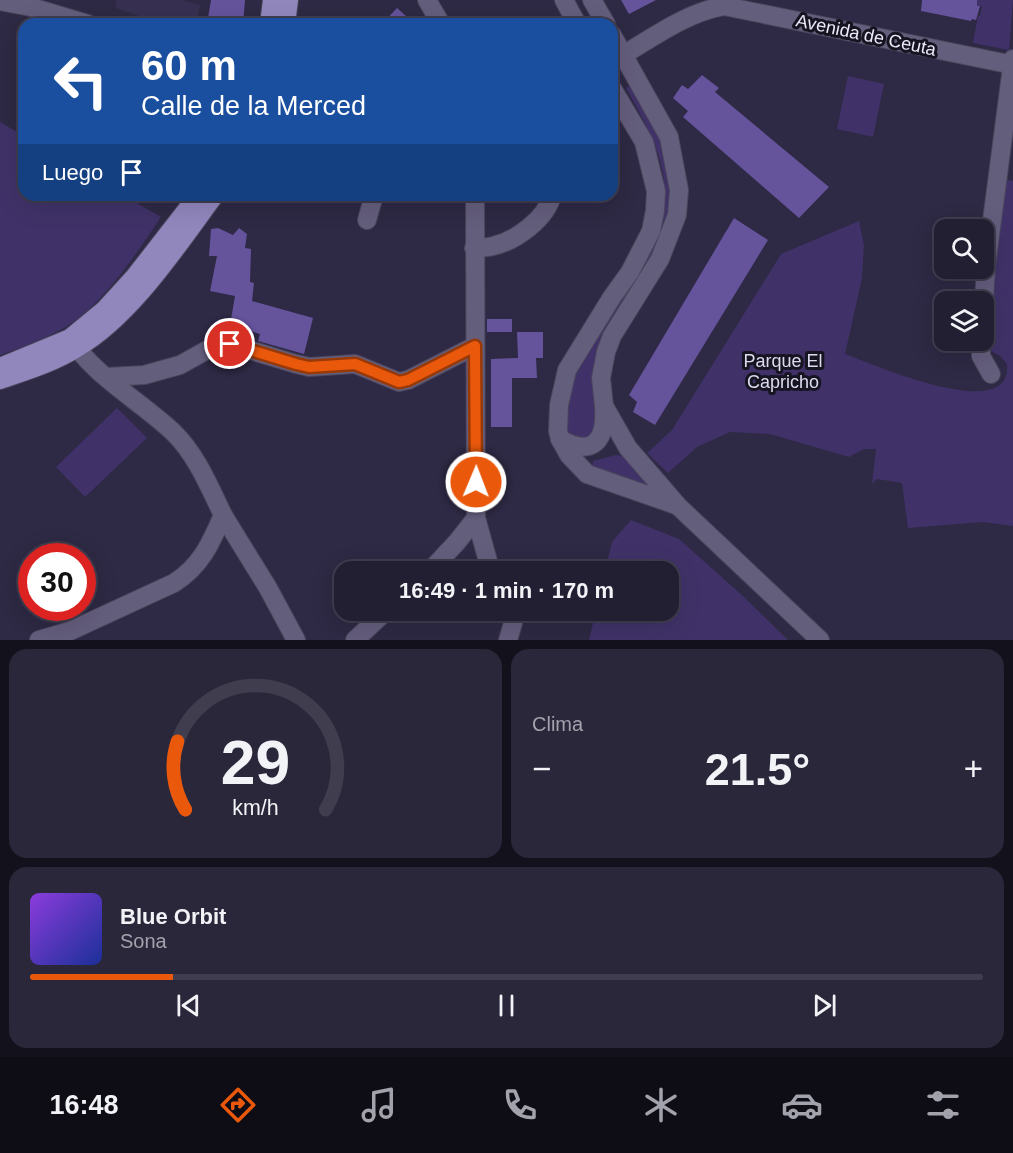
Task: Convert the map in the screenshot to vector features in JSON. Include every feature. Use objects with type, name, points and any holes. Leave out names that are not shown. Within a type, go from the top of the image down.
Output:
[{"type":"main road","points":[[270,18],[272,0]]},
{"type":"main road","points":[[287,18],[289,0]]},
{"type":"main road","points":[[0,380],[40,367],[73,343],[127,285],[193,201]]},
{"type":"main road","points":[[0,367],[99,333],[117,317],[150,279],[210,201]]},
{"type":"street","points":[[427,0],[438,18]]},
{"type":"street","points":[[564,0],[574,18]]},
{"type":"street","points":[[592,0],[602,18]]},
{"type":"street","points":[[0,1],[40,9],[69,18]]},
{"type":"street","name":"Avenida de Ceuta","points":[[623,54],[687,18],[707,9],[724,6],[1013,65]]},
{"type":"street","points":[[560,439],[580,447],[591,446],[599,441],[604,432],[601,378],[606,352],[612,336],[660,259],[677,215],[679,190],[669,137],[618,45]]},
{"type":"street","points":[[985,291],[1013,59]]},
{"type":"street","points":[[618,98],[645,142],[656,191],[655,211],[651,231],[630,272],[567,370],[559,405],[560,439],[569,455],[587,474],[678,506]]},
{"type":"street","points":[[367,220],[372,201]]},
{"type":"street","points":[[474,201],[476,518],[488,561]]},
{"type":"street","points":[[474,248],[494,246],[517,236],[533,223],[551,201]]},
{"type":"street","points":[[73,343],[107,377],[172,431],[184,444],[296,640]]},
{"type":"street","points":[[107,377],[144,375],[180,365],[207,350],[230,344],[309,367],[355,364],[399,382],[408,380],[475,346]]},
{"type":"street","points":[[981,351],[981,356],[991,374]]},
{"type":"street","points":[[604,406],[628,448],[678,506],[820,640]]},
{"type":"street","points":[[39,640],[70,630],[174,583],[188,574],[207,551],[223,514]]},
{"type":"street","points":[[439,561],[476,518]]},
{"type":"street","points":[[355,640],[375,621]]},
{"type":"street","points":[[508,640],[513,621]]},
{"type":"shaded area","points":[[116,0],[181,0],[200,5],[197,18],[145,18],[116,8]]},
{"type":"green space","points":[[971,0],[1013,0],[1009,50],[973,43],[982,6],[977,6]]},
{"type":"green space","points":[[848,76],[884,84],[873,137],[837,129]]},
{"type":"green space","points":[[631,85],[661,137],[671,191],[668,215],[659,244],[603,336],[599,422],[590,440],[570,436],[567,431],[568,393],[571,381],[665,190],[657,149],[626,88]]},
{"type":"green space","points":[[0,122],[18,132],[18,201],[133,201],[161,217],[118,278],[78,318],[49,336],[0,355]]},
{"type":"green space","name":"Parque El Capricho","points":[[1005,179],[1013,181],[1013,526],[983,522],[908,528],[902,483],[877,479],[872,484],[876,449],[864,449],[849,457],[770,434],[730,432],[697,447],[668,473],[647,453],[672,430],[781,254],[859,221],[864,245],[862,278],[845,354],[908,377],[964,391],[987,390],[1003,382],[1007,364],[991,351],[994,351],[994,269]]},
{"type":"green space","points":[[117,408],[147,438],[85,497],[56,467]]},
{"type":"green space","points":[[616,455],[623,456],[653,488],[592,468],[593,461]]},
{"type":"green space","points":[[631,520],[679,539],[788,640],[589,640],[594,621],[679,621],[679,561],[607,561],[612,542]]},
{"type":"building","points":[[211,0],[245,0],[244,18],[208,18]]},
{"type":"building","points":[[621,0],[656,0],[629,14]]},
{"type":"building","points":[[922,0],[977,0],[977,6],[980,6],[976,20],[971,21],[921,11]]},
{"type":"building","points":[[397,8],[408,18],[388,18]]},
{"type":"building","points":[[702,75],[719,88],[715,92],[829,187],[799,218],[683,117],[688,111],[673,98],[682,85],[688,89]]},
{"type":"building","points":[[734,218],[768,240],[655,425],[633,412],[637,402],[629,395]]},
{"type":"building","points":[[218,228],[233,235],[239,228],[247,234],[245,248],[251,249],[250,282],[254,283],[252,301],[313,318],[304,354],[258,341],[260,334],[230,325],[235,296],[210,291],[217,256],[209,256],[211,229]]},
{"type":"building","points":[[487,319],[512,319],[512,332],[487,332]]},
{"type":"building","points":[[517,332],[543,332],[543,358],[536,358],[537,378],[512,378],[512,427],[491,427],[491,359],[518,358]]},
{"type":"route","points":[[230,344],[309,367],[355,364],[399,382],[408,380],[475,346],[476,482]]}]
